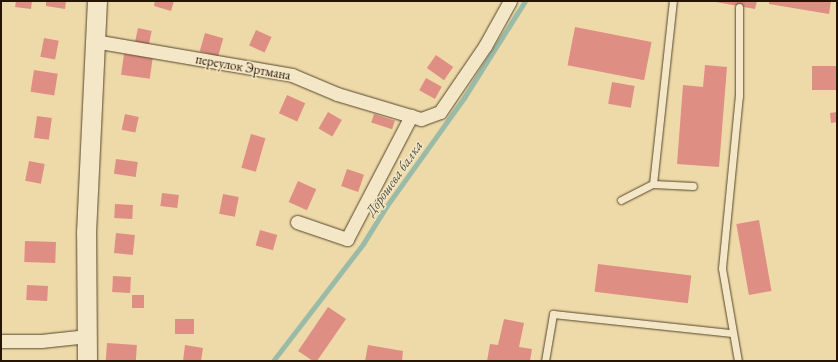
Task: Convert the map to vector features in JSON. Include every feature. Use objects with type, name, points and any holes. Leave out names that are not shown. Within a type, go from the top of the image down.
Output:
[{"type":"street","points":[[87,361],[86,233],[97,1]]},
{"type":"street","name":"переулок Эртмана","points":[[94,41],[292,75],[337,94],[421,119],[440,112],[485,46],[510,1]]},
{"type":"street","points":[[297,222],[346,239],[411,116]]},
{"type":"street","points":[[1,340],[40,341],[88,336]]},
{"type":"lane","points":[[653,184],[673,1]]},
{"type":"lane","points":[[738,361],[722,268],[739,96],[739,6]]},
{"type":"lane","points":[[621,200],[653,184],[693,186]]},
{"type":"lane","points":[[544,361],[553,314],[732,333]]},
{"type":"building","points":[[16,1],[32,1],[31,9],[15,7]]},
{"type":"building","points":[[46,1],[66,1],[65,9],[46,6]]},
{"type":"building","points":[[155,1],[174,1],[171,11],[154,6]]},
{"type":"building","points":[[710,1],[757,1],[755,9]]},
{"type":"building","points":[[769,1],[831,1],[829,14],[769,4]]},
{"type":"building","points":[[575,27],[652,42],[644,80],[568,65]]},
{"type":"building","points":[[138,28],[152,31],[149,45],[135,42]]},
{"type":"building","points":[[256,30],[272,37],[265,52],[249,46]]},
{"type":"building","points":[[205,33],[223,38],[218,57],[200,51]]},
{"type":"building","points":[[44,38],[59,41],[55,60],[40,57]]},
{"type":"building","points":[[124,54],[153,58],[150,79],[121,75]]},
{"type":"building","points":[[436,55],[453,67],[444,80],[427,68]]},
{"type":"building","points":[[705,65],[727,67],[719,167],[677,164],[683,85],[703,87]]},
{"type":"building","points":[[812,66],[837,66],[837,90],[812,90]]},
{"type":"building","points":[[34,70],[58,74],[54,95],[31,92]]},
{"type":"building","points":[[426,78],[442,87],[435,99],[419,90]]},
{"type":"building","points":[[612,82],[635,86],[631,108],[608,104]]},
{"type":"building","points":[[287,95],[305,103],[297,121],[279,113]]},
{"type":"building","points":[[328,112],[342,120],[332,136],[318,128]]},
{"type":"building","points":[[837,112],[837,122],[831,123],[830,113]]},
{"type":"building","points":[[125,114],[139,117],[135,133],[122,130]]},
{"type":"building","points":[[374,114],[395,121],[392,129],[371,123]]},
{"type":"building","points":[[37,116],[52,118],[49,140],[34,138]]},
{"type":"building","points":[[251,134],[265,138],[256,172],[241,168]]},
{"type":"building","points":[[116,159],[138,162],[136,177],[114,174]]},
{"type":"building","points":[[29,161],[45,164],[41,184],[25,181]]},
{"type":"building","points":[[347,169],[364,175],[358,192],[341,186]]},
{"type":"building","points":[[298,181],[316,189],[307,210],[289,202]]},
{"type":"building","points":[[162,193],[179,195],[177,208],[160,206]]},
{"type":"building","points":[[223,194],[239,197],[235,217],[219,214]]},
{"type":"building","points":[[115,204],[133,205],[132,219],[114,218]]},
{"type":"building","points":[[759,220],[772,291],[749,295],[736,224]]},
{"type":"building","points":[[260,230],[277,235],[273,250],[256,245]]},
{"type":"building","points":[[116,233],[135,235],[133,255],[114,253]]},
{"type":"building","points":[[25,241],[56,242],[55,263],[24,262]]},
{"type":"building","points":[[598,264],[691,275],[688,303],[595,292]]},
{"type":"building","points":[[113,276],[131,277],[130,293],[112,292]]},
{"type":"building","points":[[27,285],[48,286],[47,301],[26,300]]},
{"type":"building","points":[[132,295],[144,295],[144,308],[132,308]]},
{"type":"building","points":[[328,307],[346,319],[317,361],[313,361],[298,351]]},
{"type":"building","points":[[175,319],[194,319],[194,334],[175,334]]},
{"type":"building","points":[[504,319],[524,323],[519,347],[532,349],[530,361],[487,361],[490,344],[498,345]]},
{"type":"building","points":[[107,343],[137,345],[136,361],[106,361]]},
{"type":"building","points":[[185,345],[203,348],[201,361],[183,361]]},
{"type":"building","points":[[368,345],[403,351],[402,361],[365,361]]},
{"type":"waterway","name":"Дорошева балка","points":[[273,361],[363,244],[386,207],[464,98],[525,1]]}]
